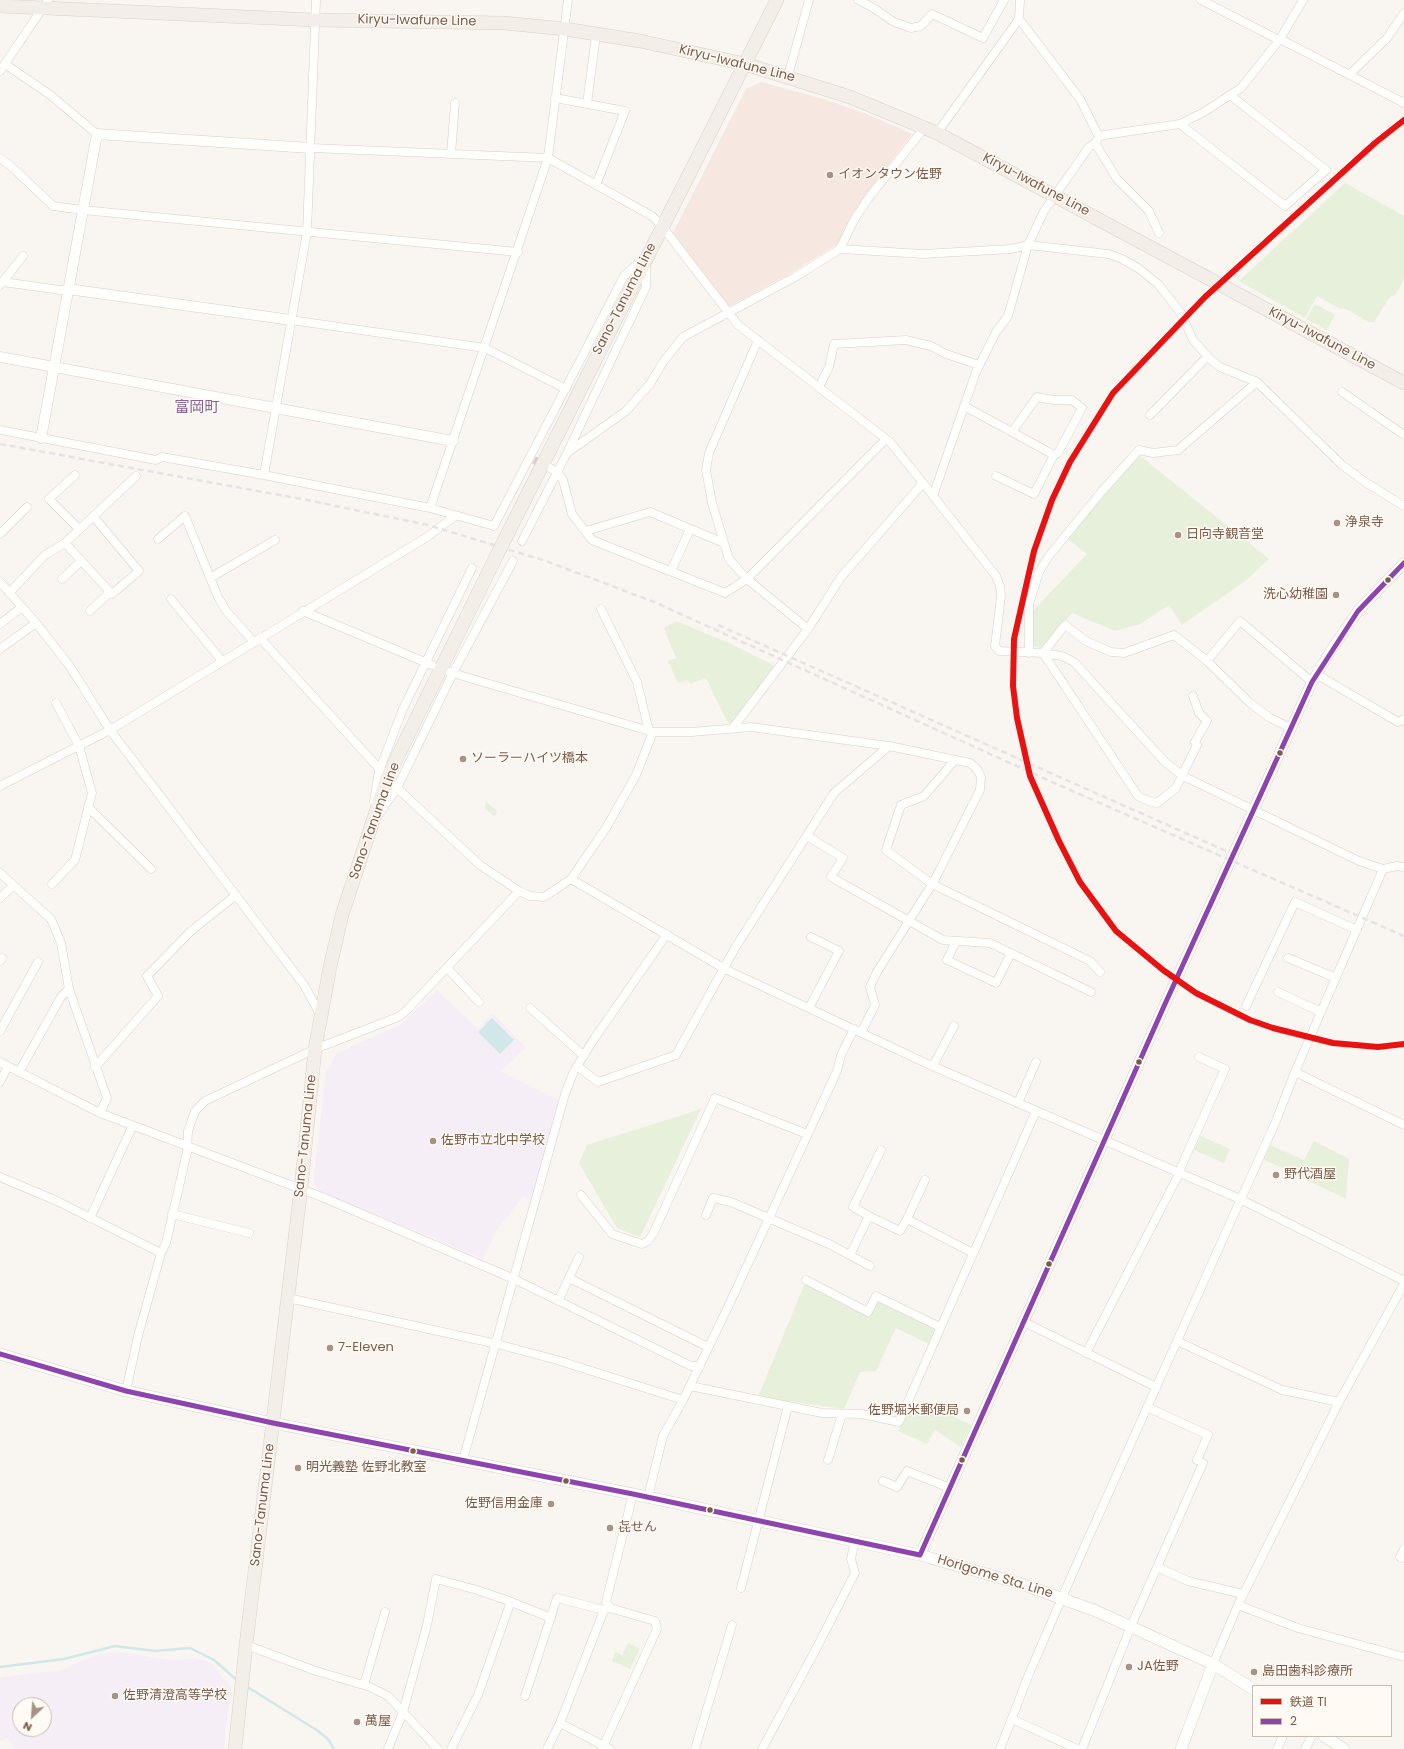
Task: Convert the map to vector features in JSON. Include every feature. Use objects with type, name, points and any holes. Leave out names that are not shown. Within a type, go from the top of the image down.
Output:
[{"type":"main road","name":"Sano-Tanuma Line","points":[[235,1749],[246,1645],[301,1188],[314,1050],[342,915],[371,824],[383,774],[497,554],[777,0]]},
{"type":"main road","name":"Kiryu-Iwafune Line","points":[[0,6],[46,4],[315,20],[465,21],[565,29],[674,48],[745,64],[788,76],[850,97],[931,130],[1404,383]]},
{"type":"main road","name":"Horigome Sta. Line","points":[[0,1354],[126,1391],[273,1424],[464,1460],[920,1554],[1022,1584],[1062,1598],[1130,1626],[1213,1664],[1252,1688]]},
{"type":"main road","points":[[1181,1749],[1213,1664]]},
{"type":"main road","points":[[1326,1737],[1344,1749]]},
{"type":"street","points":[[264,475],[307,232],[316,0]]},
{"type":"street","points":[[430,508],[518,252],[548,158],[568,0]]},
{"type":"street","points":[[788,76],[809,0]]},
{"type":"street","points":[[858,0],[872,7],[894,22],[911,28],[921,26],[932,14],[983,38],[1004,0]]},
{"type":"street","points":[[1020,0],[1020,19],[1080,99],[1097,140],[1117,179],[1130,194],[1149,211],[1159,233]]},
{"type":"street","points":[[933,496],[956,424],[979,364],[996,332],[1008,316],[1028,245],[1044,211],[1089,147],[1104,135],[1180,124],[1204,112],[1241,88],[1279,39],[1303,0]]},
{"type":"street","points":[[1205,1],[1404,103]]},
{"type":"street","points":[[0,72],[46,4]]},
{"type":"street","points":[[1349,75],[1387,38],[1404,13]]},
{"type":"street","points":[[567,453],[626,411],[650,384],[663,362],[683,337],[727,312],[795,277],[840,248],[870,196],[931,130],[1020,19]]},
{"type":"street","points":[[587,104],[596,35]]},
{"type":"street","points":[[5,64],[49,94],[97,134],[311,148],[548,158],[652,216],[662,226],[738,325],[886,439],[923,483],[996,576],[1000,586],[1001,596],[995,646],[999,652],[1043,653],[1062,656],[1074,662],[1165,762],[1182,776],[1359,861],[1383,869],[1397,866],[1404,868]]},
{"type":"street","points":[[1180,124],[1285,206],[1326,170],[1230,95]]},
{"type":"street","points":[[555,98],[625,111],[596,185]]},
{"type":"street","points":[[451,154],[456,103]]},
{"type":"street","points":[[41,438],[97,134]]},
{"type":"street","points":[[0,158],[12,167],[53,206],[518,252]]},
{"type":"street","points":[[840,248],[923,254],[1011,249],[1028,245],[1108,254],[1130,263],[1158,284],[1180,313],[1193,340],[1207,357],[1220,367],[1257,382],[1342,465],[1365,482],[1404,506]]},
{"type":"street","points":[[1,283],[24,256]]},
{"type":"street","points":[[0,430],[156,460],[162,457],[264,475],[430,508],[494,526],[532,459],[624,276],[646,257]]},
{"type":"street","points":[[522,540],[553,470],[567,453],[646,286],[646,257]]},
{"type":"street","points":[[1,283],[60,290],[68,289],[485,348],[566,389]]},
{"type":"street","points":[[758,340],[709,453],[706,470],[712,503],[729,559],[747,579],[808,629]]},
{"type":"street","points":[[820,387],[829,367],[834,344],[906,340],[930,346],[946,354],[979,364]]},
{"type":"street","points":[[0,357],[453,441]]},
{"type":"street","points":[[1150,415],[1207,357]]},
{"type":"street","points":[[1029,653],[1030,604],[1039,572],[1048,557],[1102,491],[1139,450],[1153,453],[1178,450],[1257,382]]},
{"type":"street","points":[[1342,392],[1404,436]]},
{"type":"street","points":[[996,476],[1034,494],[1054,455],[1058,453],[1082,408],[1072,400],[1053,400],[1037,397],[1012,432]]},
{"type":"street","points":[[964,406],[1054,455]]},
{"type":"street","points":[[553,470],[563,480],[572,514],[592,540],[725,593],[747,579],[886,439]]},
{"type":"street","points":[[75,475],[49,499],[79,529]]},
{"type":"street","points":[[10,592],[45,555],[65,543],[136,476]]},
{"type":"street","points":[[732,729],[808,629],[841,577],[923,483]]},
{"type":"street","points":[[0,534],[27,507]]},
{"type":"street","points":[[586,531],[650,512],[724,543]]},
{"type":"street","points":[[90,611],[110,592],[112,594],[139,571],[93,516]]},
{"type":"street","points":[[158,539],[185,516],[210,578],[227,612],[257,640],[397,788],[480,865],[519,891],[530,896],[544,897],[571,879],[606,828],[636,774],[651,731],[636,682],[601,609]]},
{"type":"street","points":[[0,786],[110,730],[427,537],[455,516]]},
{"type":"street","points":[[671,571],[690,529]]},
{"type":"street","points":[[210,578],[275,540]]},
{"type":"street","points":[[65,543],[110,592]]},
{"type":"street","points":[[62,579],[81,561]]},
{"type":"street","points":[[371,824],[397,788],[451,673],[513,561]]},
{"type":"street","points":[[920,1554],[1105,1139],[1314,678],[1358,611],[1404,563]]},
{"type":"street","points":[[383,774],[403,709],[429,664],[472,568]]},
{"type":"street","points":[[0,582],[36,623],[69,665],[110,730],[304,985],[321,1016]]},
{"type":"street","points":[[170,599],[222,661]]},
{"type":"street","points":[[0,624],[22,607]]},
{"type":"street","points":[[304,611],[429,664]]},
{"type":"street","points":[[1207,661],[1240,622],[1314,678],[1398,722],[1404,718]]},
{"type":"street","points":[[0,649],[36,623]]},
{"type":"street","points":[[1043,653],[1065,625],[1086,641],[1111,652],[1124,653],[1174,635],[1207,661],[1250,703],[1270,718],[1291,728]]},
{"type":"street","points":[[1043,653],[1138,796],[1149,801],[1157,802],[1176,788],[1197,745],[1195,742],[1207,721],[1199,713],[1193,696]]},
{"type":"street","points":[[451,673],[651,731],[691,732],[751,727],[889,746],[970,763],[977,769],[981,777],[980,790],[932,884],[875,977],[870,988],[875,1004],[863,1029],[857,1030],[841,1055],[837,1071],[700,1366],[663,1436],[648,1497]]},
{"type":"street","points":[[52,884],[75,860],[92,794],[79,746],[56,703]]},
{"type":"street","points":[[577,1066],[598,1082],[676,1055],[725,969],[735,948],[834,793],[889,746]]},
{"type":"street","points":[[956,760],[924,796],[901,805],[886,850],[932,884],[1090,961],[1100,972]]},
{"type":"street","points":[[88,807],[151,869]]},
{"type":"street","points":[[807,836],[844,858],[831,877],[943,940],[990,943],[1091,992]]},
{"type":"street","points":[[1000,1749],[1062,1598],[1276,1121],[1295,1072],[1383,869]]},
{"type":"street","points":[[0,874],[51,919],[61,942],[69,989],[107,1098],[100,1114]]},
{"type":"street","points":[[571,879],[725,969],[933,1066],[1105,1139],[1240,1199],[1404,1281]]},
{"type":"street","points":[[0,898],[13,886]]},
{"type":"street","points":[[126,1391],[138,1336],[161,1253],[166,1243],[187,1152],[186,1146],[188,1131],[195,1111],[205,1101],[314,1050],[406,1012],[519,891]]},
{"type":"street","points":[[95,1067],[158,996],[147,976],[190,931],[236,895]]},
{"type":"street","points":[[1246,1006],[1295,902],[1357,930]]},
{"type":"street","points":[[464,1460],[565,1094],[577,1066],[667,934]]},
{"type":"street","points":[[809,1008],[839,951],[811,937]]},
{"type":"street","points":[[956,941],[948,960],[996,983],[1011,953]]},
{"type":"street","points":[[1288,958],[1336,978]]},
{"type":"street","points":[[0,1031],[38,962]]},
{"type":"street","points":[[447,968],[479,1002]]},
{"type":"street","points":[[19,1072],[61,997],[69,989]]},
{"type":"street","points":[[1278,992],[1321,1012]]},
{"type":"street","points":[[530,1008],[584,1056]]},
{"type":"street","points":[[933,1066],[954,1026]]},
{"type":"street","points":[[1086,1353],[1180,1172],[1181,1166],[1225,1069],[1199,1057]]},
{"type":"street","points":[[0,1062],[100,1114],[301,1188],[514,1278],[691,1366],[700,1366]]},
{"type":"street","points":[[1018,1103],[1036,1062]]},
{"type":"street","points":[[0,1082],[8,1066]]},
{"type":"street","points":[[1295,1072],[1404,1125]]},
{"type":"street","points":[[581,1195],[612,1234],[642,1244],[648,1241],[653,1234],[715,1098],[807,1134]]},
{"type":"street","points":[[690,1386],[822,1413],[862,1414],[899,1422],[1036,1111]]},
{"type":"street","points":[[90,1218],[132,1127]]},
{"type":"street","points":[[881,1150],[853,1207],[900,1232],[925,1180]]},
{"type":"street","points":[[0,1177],[90,1218],[161,1253]]},
{"type":"street","points":[[706,1215],[713,1198],[731,1202],[829,1244],[870,1266]]},
{"type":"street","points":[[172,1214],[249,1233]]},
{"type":"street","points":[[850,1255],[869,1216]]},
{"type":"street","points":[[907,1219],[973,1253]]},
{"type":"street","points":[[558,1301],[579,1257]]},
{"type":"street","points":[[569,1278],[708,1347]]},
{"type":"street","points":[[806,1280],[868,1312],[876,1296],[940,1327]]},
{"type":"street","points":[[1213,1664],[1243,1594],[1339,1402],[1404,1284]]},
{"type":"street","points":[[288,1298],[497,1344],[557,1360],[683,1400]]},
{"type":"street","points":[[1024,1322],[1156,1387]]},
{"type":"street","points":[[1177,1341],[1282,1390],[1339,1402]]},
{"type":"street","points":[[741,1588],[788,1406]]},
{"type":"street","points":[[1082,1749],[1130,1626],[1203,1463],[1197,1460],[1208,1435],[1147,1407]]},
{"type":"street","points":[[828,1460],[842,1414]]},
{"type":"street","points":[[883,1481],[897,1487],[907,1471],[950,1488]]},
{"type":"street","points":[[548,1749],[607,1609],[606,1602],[633,1494]]},
{"type":"street","points":[[762,1749],[855,1573],[851,1559],[855,1540]]},
{"type":"street","points":[[1404,1549],[1400,1557],[1404,1558]]},
{"type":"street","points":[[1157,1567],[1188,1581],[1243,1594]]},
{"type":"street","points":[[388,1749],[403,1712],[427,1625],[436,1579],[477,1590],[551,1618]]},
{"type":"street","points":[[525,1696],[557,1598],[655,1621],[657,1629],[605,1748],[560,1723]]},
{"type":"street","points":[[451,1749],[478,1695],[510,1606],[508,1601]]},
{"type":"street","points":[[1238,1605],[1298,1628],[1404,1657]]},
{"type":"street","points":[[364,1685],[385,1612]]},
{"type":"street","points":[[695,1749],[732,1625]]},
{"type":"street","points":[[246,1645],[316,1671],[364,1685],[388,1696],[438,1749]]},
{"type":"street","points":[[1012,1719],[1077,1749]]},
{"type":"street","points":[[1277,1749],[1283,1737]]},
{"type":"street","points":[[1305,1749],[1311,1737]]},
{"type":"shaded area","points":[[761,82],[820,98],[867,114],[912,134],[868,192],[848,223],[839,243],[793,272],[730,306],[726,306],[673,233],[746,89]]},
{"type":"shaded area","name":"佐野市立北中学校","points":[[437,990],[478,1029],[493,1014],[526,1048],[501,1071],[559,1100],[532,1200],[522,1197],[496,1232],[483,1259],[319,1191],[313,1182],[326,1073],[337,1053],[400,1025]]},
{"type":"shaded area","name":"佐野清澄高等学校","points":[[118,1652],[170,1660],[194,1658],[210,1662],[231,1687],[224,1749],[14,1749],[7,1738],[0,1740],[0,1678],[59,1671],[95,1655]]},
{"type":"green space","points":[[1345,183],[1404,216],[1404,279],[1396,294],[1389,298],[1374,322],[1369,322],[1344,308],[1340,309],[1317,296],[1305,318],[1239,281]]},
{"type":"green space","points":[[1315,304],[1335,315],[1327,330],[1306,319]]},
{"type":"green space","points":[[1139,455],[1269,559],[1248,579],[1182,625],[1169,605],[1140,624],[1115,631],[1072,613],[1041,648],[1032,646],[1033,611],[1087,554],[1067,538]]},
{"type":"green space","points":[[678,622],[729,643],[775,666],[733,722],[728,723],[706,678],[690,684],[688,680],[678,683],[668,661],[676,658],[664,628],[670,624]]},
{"type":"green space","points":[[486,802],[497,811],[495,816],[485,809]]},
{"type":"green space","points":[[701,1109],[640,1237],[617,1228],[579,1163],[587,1145]]},
{"type":"green space","points":[[1201,1136],[1230,1149],[1224,1163],[1194,1150]]},
{"type":"green space","points":[[1314,1141],[1349,1159],[1346,1199],[1263,1159],[1270,1145],[1304,1160]]},
{"type":"green space","points":[[805,1283],[870,1315],[877,1300],[937,1328],[929,1344],[896,1328],[876,1371],[860,1372],[844,1409],[758,1397]]},
{"type":"green space","points":[[910,1402],[941,1417],[945,1412],[971,1425],[961,1447],[935,1430],[927,1444],[898,1431]]},
{"type":"green space","points":[[628,1643],[640,1649],[630,1669],[612,1661],[615,1652],[622,1655]]},
{"type":"water","points":[[492,1018],[514,1040],[500,1054],[478,1032]]},
{"type":"waterway","points":[[0,1667],[64,1659],[115,1646],[155,1651],[190,1648],[214,1660],[238,1681]]},
{"type":"waterway","points":[[246,1686],[318,1731],[328,1739],[334,1749]]},
{"type":"tunnel","points":[[534,460],[546,466]]},
{"type":"railway","points":[[0,444],[307,500],[428,525],[546,561],[654,602],[1061,786],[1404,936]]},
{"type":"railway","points":[[718,625],[1235,855]]},
{"type":"rail line","name":"TI","points":[[1404,120],[1375,143],[1205,297],[1113,393],[1070,462],[1052,500],[1034,551],[1014,639],[1013,686],[1017,718],[1030,776],[1059,841],[1080,882],[1116,931],[1163,970],[1196,993],[1250,1020],[1273,1028],[1333,1043],[1378,1047],[1404,1044]]},
{"type":"transit line","name":"2","points":[[0,1354],[126,1391],[273,1423],[633,1494],[920,1555],[1165,1004],[1312,682],[1358,611],[1404,563]]},
{"type":"place","name":"イオンタウン佐野","points":[[830,175]]},
{"type":"place","name":"浄泉寺","points":[[1337,523]]},
{"type":"place","name":"日向寺観音堂","points":[[1178,535]]},
{"type":"place","name":"洗心幼稚園","points":[[1336,595]]},
{"type":"place","name":"ソーラーハイツ橋本","points":[[463,759]]},
{"type":"place","name":"佐野市立北中学校","points":[[433,1141]]},
{"type":"place","name":"野代酒屋","points":[[1276,1175]]},
{"type":"place","name":"7-Eleven","points":[[330,1348]]},
{"type":"place","name":"佐野堀米郵便局","points":[[967,1411]]},
{"type":"place","name":"明光義塾 佐野北教室","points":[[298,1468]]},
{"type":"place","name":"佐野信用金庫","points":[[551,1504]]},
{"type":"place","name":"㐂せん","points":[[610,1528]]},
{"type":"place","name":"JA佐野","points":[[1129,1667]]},
{"type":"place","name":"島田歯科診療所","points":[[1254,1672]]},
{"type":"place","name":"佐野清澄高等学校","points":[[115,1696]]},
{"type":"place","name":"萬屋","points":[[357,1722]]},
{"type":"district","name":"富岡町","points":[[197,408]]}]
